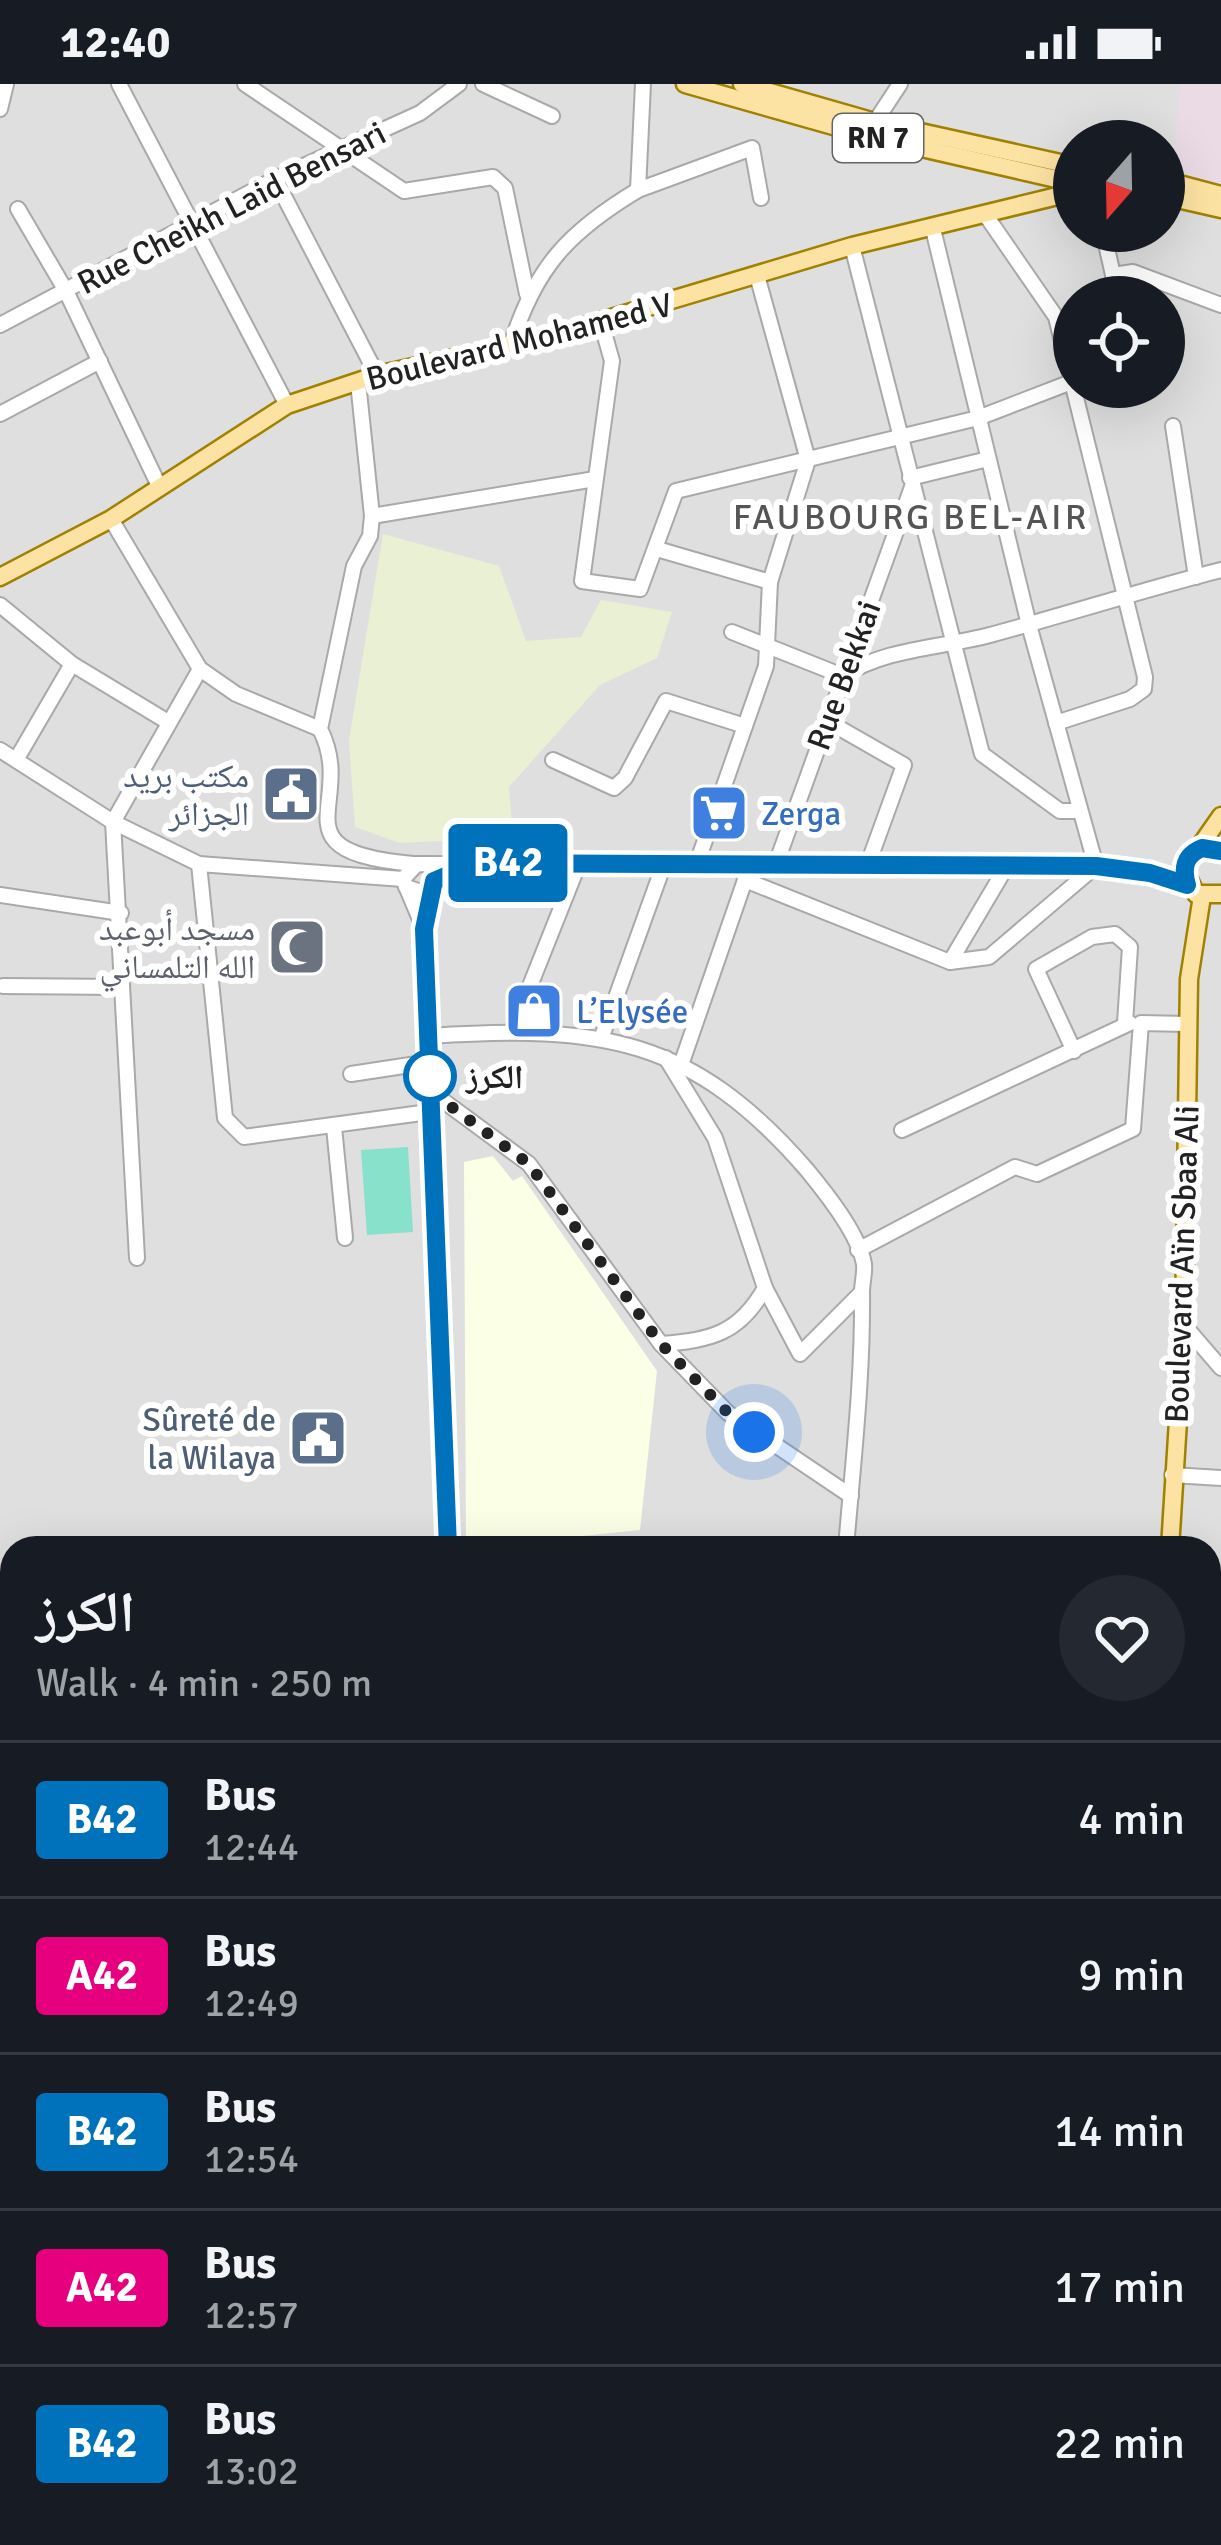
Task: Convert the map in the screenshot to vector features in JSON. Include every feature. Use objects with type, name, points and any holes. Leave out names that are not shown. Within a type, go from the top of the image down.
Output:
[{"type":"main road","name":"RN 7","points":[[685,84],[1053,182]]},
{"type":"main road","name":"RN 7","points":[[742,84],[874,122],[1053,161]]},
{"type":"main road","points":[[1185,186],[1221,195]]},
{"type":"main road","name":"Boulevard Mohamed V","points":[[0,577],[111,518],[287,405],[376,375],[601,322],[852,247],[987,217],[1053,194]]},
{"type":"main road","points":[[1185,201],[1221,209]]},
{"type":"main road","points":[[1186,861],[1212,850],[1221,816]]},
{"type":"main road","name":"Boulevard Aïn Sbaa Ali","points":[[1170,1536],[1184,1325],[1187,1024],[1194,890],[1186,861]]},
{"type":"main road","points":[[1194,890],[1221,894]]},
{"type":"street","points":[[0,109],[6,84]]},
{"type":"street","points":[[119,84],[287,405]]},
{"type":"street","points":[[245,84],[404,191],[493,178],[506,188],[527,294]]},
{"type":"street","name":"Rue Cheikh Laid Bensari","points":[[0,325],[274,179],[420,113],[459,84]]},
{"type":"street","points":[[483,84],[551,116]]},
{"type":"street","points":[[638,190],[643,84]]},
{"type":"street","points":[[874,122],[900,84]]},
{"type":"street","points":[[511,345],[527,294],[555,254],[585,225],[638,190],[752,148],[761,198]]},
{"type":"street","points":[[274,179],[376,375]]},
{"type":"street","points":[[18,209],[66,292],[160,488]]},
{"type":"street","points":[[987,217],[1053,314]]},
{"type":"street","points":[[933,230],[1029,625],[1096,866]]},
{"type":"street","points":[[852,247],[982,754],[1060,812],[1080,811]]},
{"type":"street","points":[[1108,252],[1113,275],[1133,272],[1221,305]]},
{"type":"street","points":[[697,863],[766,666],[763,644],[770,582],[808,460],[758,278]]},
{"type":"street","points":[[601,322],[612,362],[582,580],[640,589],[676,491],[978,418],[1053,389]]},
{"type":"street","points":[[0,414],[100,361]]},
{"type":"street","points":[[358,382],[370,536],[354,566],[320,729],[326,748],[327,830],[336,844],[352,854],[417,864],[697,863],[744,872],[950,962],[989,957],[1096,866]]},
{"type":"street","points":[[1056,723],[1130,699],[1144,689],[1077,408]]},
{"type":"street","points":[[1174,426],[1196,577]]},
{"type":"street","points":[[911,483],[988,459]]},
{"type":"street","points":[[372,516],[595,479]]},
{"type":"street","name":"Rue Bekkai","points":[[776,864],[911,483]]},
{"type":"street","points":[[111,518],[200,669],[236,694],[320,729]]},
{"type":"street","points":[[657,549],[770,582]]},
{"type":"street","points":[[732,632],[843,676],[868,660],[1029,625],[1121,593],[1221,570]]},
{"type":"street","points":[[0,605],[72,664],[168,722]]},
{"type":"street","points":[[16,760],[72,664]]},
{"type":"street","points":[[137,1258],[113,822],[200,669]]},
{"type":"street","points":[[553,760],[614,788],[625,778],[666,701],[745,726]]},
{"type":"street","points":[[827,721],[904,765],[868,864]]},
{"type":"street","points":[[0,750],[113,822],[199,864],[405,883],[419,894],[476,863]]},
{"type":"street","points":[[1142,872],[1186,861]]},
{"type":"street","points":[[512,1031],[579,863]]},
{"type":"street","points":[[199,864],[225,1118],[244,1137],[429,1112]]},
{"type":"street","points":[[405,883],[417,864]]},
{"type":"street","points":[[417,864],[432,872],[433,884],[424,929],[447,1536]]},
{"type":"street","points":[[602,1039],[664,864]]},
{"type":"street","points":[[744,872],[776,864],[1096,866],[1142,872],[1194,890]]},
{"type":"street","points":[[950,962],[1008,864]]},
{"type":"street","points":[[744,872],[674,1060],[715,1138],[765,1288],[800,1354],[862,1292]]},
{"type":"street","points":[[405,883],[424,929]]},
{"type":"street","points":[[0,895],[121,913]]},
{"type":"street","points":[[859,1250],[1015,1167],[1037,1174],[1133,1129],[1130,946],[1115,934],[1092,937],[1036,970],[1074,1051]]},
{"type":"street","points":[[3,986],[122,988]]},
{"type":"street","points":[[902,1130],[1133,1023],[1187,1024]]},
{"type":"street","points":[[430,1036],[512,1031],[602,1039],[674,1060],[771,1129],[813,1178],[864,1264],[865,1345],[847,1536]]},
{"type":"street","points":[[351,1074],[430,1062]]},
{"type":"street","points":[[430,1091],[529,1164],[661,1344],[728,1413],[850,1496]]},
{"type":"street","points":[[334,1126],[345,1238]]},
{"type":"street","points":[[661,1344],[716,1338],[734,1329],[765,1288]]},
{"type":"street","points":[[1184,1325],[1221,1368]]},
{"type":"street","points":[[1172,1475],[1221,1478]]},
{"type":"shaded area","points":[[0,84],[1221,84],[1221,1536],[0,1536]]},
{"type":"shaded area","points":[[1180,84],[1221,84],[1221,185],[1185,175],[1185,120],[1177,120]]},
{"type":"shaded area","points":[[383,534],[499,566],[526,641],[581,637],[601,600],[672,612],[657,658],[600,685],[509,787],[513,837],[400,843],[355,827],[349,740]]},
{"type":"shaded area","points":[[493,1156],[513,1181],[522,1176],[657,1371],[640,1530],[582,1536],[466,1536],[464,1162]]},
{"type":"green space","points":[[408,1147],[413,1232],[367,1235],[361,1150]]},
{"type":"bus line","name":"B42","points":[[448,1536],[424,929],[434,881],[476,863],[1008,864],[1096,866],[1150,873],[1187,885],[1184,868],[1191,855],[1202,848],[1221,851]]},
{"type":"place","name":"مكتب بريد الجزائر","points":[[291,794]]},
{"type":"place","name":"Zerga","points":[[719,813]]},
{"type":"place","name":"مسجد أبوعبد الله التلمساني","points":[[297,947]]},
{"type":"place","name":"L’Elysée","points":[[534,1011]]},
{"type":"place","name":"الكرز","points":[[430,1076]]},
{"type":"place","name":"Sûreté de la Wilaya","points":[[318,1438]]},
{"type":"district","name":"FAUBOURG BEL-AIR","points":[[911,516]]},
{"type":"route","points":[[430,1076],[430,1091],[529,1164],[661,1344],[728,1413],[754,1432]]}]
